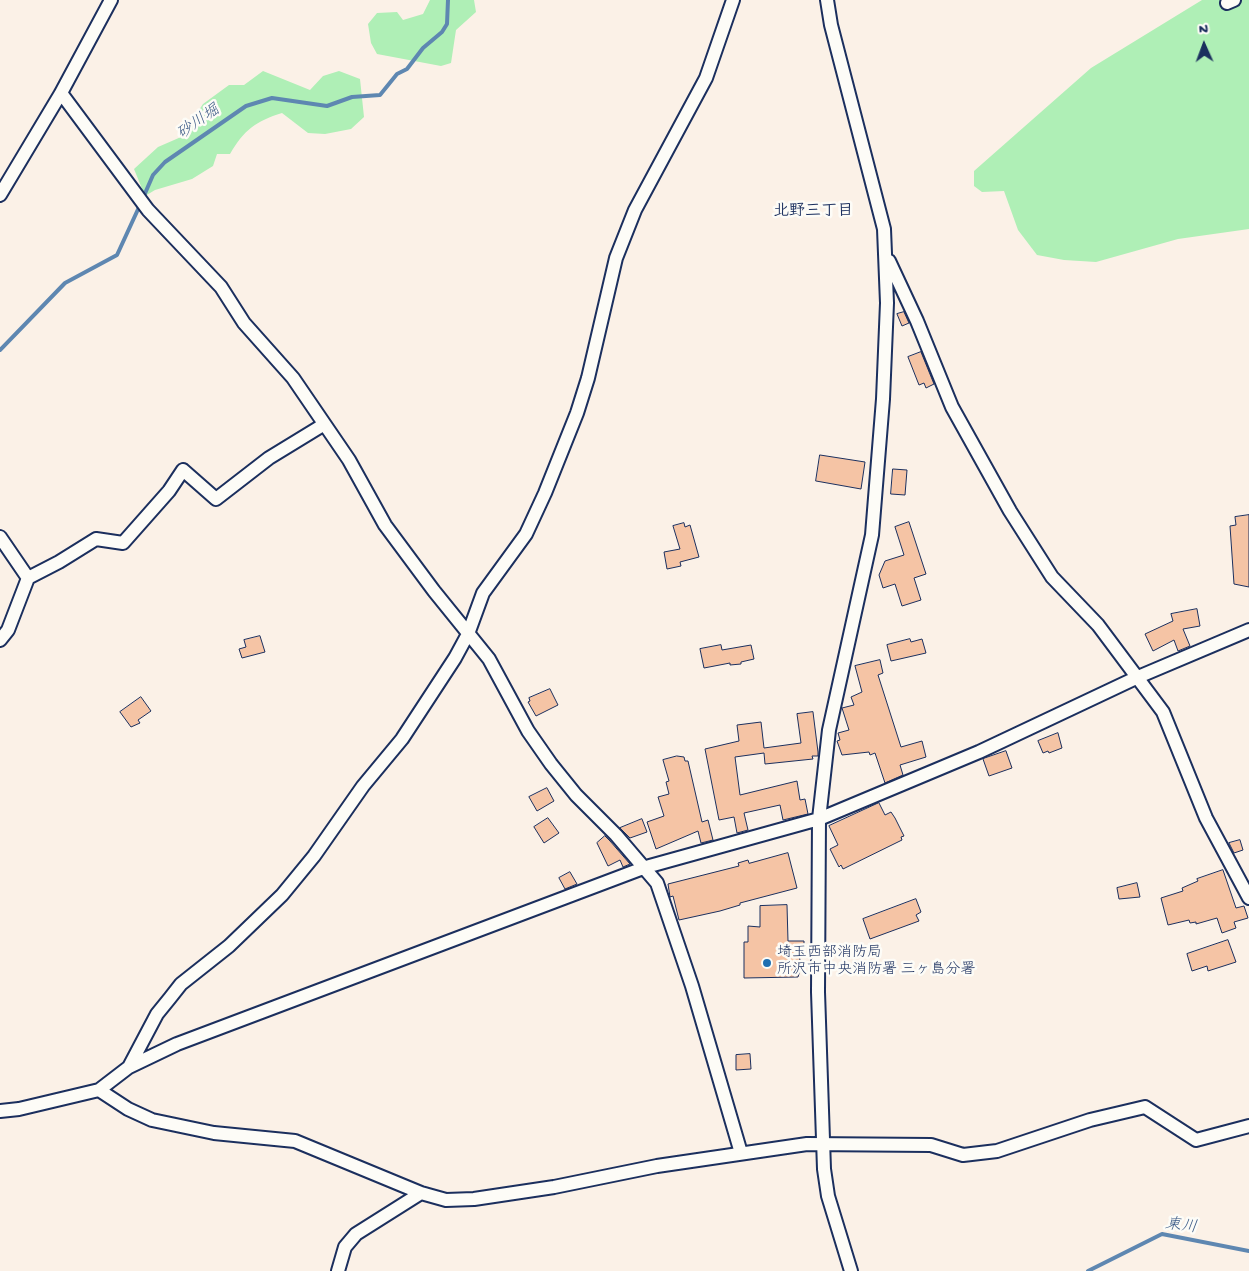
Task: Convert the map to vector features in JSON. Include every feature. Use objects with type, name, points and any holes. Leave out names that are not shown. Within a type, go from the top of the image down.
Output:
[{"type":"street","points":[[0,194],[61,93],[111,0]]},
{"type":"street","points":[[129,1067],[157,1014],[175,991],[229,946],[282,895],[314,856],[363,786],[402,738],[455,658],[468,634],[484,593],[526,534],[545,493],[577,412],[588,378],[616,258],[635,210],[706,78],[734,0]]},
{"type":"street","points":[[827,0],[831,25],[882,221],[887,257],[883,399],[872,535],[829,730],[819,819],[818,992],[822,1145],[828,1196],[851,1271]]},
{"type":"street","points":[[61,93],[148,210],[221,287],[244,323],[293,378],[348,460],[385,525],[488,659],[528,731],[551,764],[576,795],[646,867],[656,883],[692,986],[742,1152]]},
{"type":"street","points":[[887,257],[917,321],[952,407],[1010,511],[1052,577],[1098,625],[1163,712],[1206,818],[1249,898]]},
{"type":"street","points":[[0,640],[8,630],[28,578],[59,562],[96,539],[123,543],[135,532],[183,470],[216,499],[269,458],[323,425]]},
{"type":"street","points":[[0,537],[28,578]]},
{"type":"street","points":[[0,1113],[99,1090],[129,1067],[177,1044],[646,867],[819,819],[978,752],[1138,677],[1249,630]]},
{"type":"street","points":[[99,1090],[128,1109],[152,1120],[214,1134],[295,1141],[421,1194],[446,1200],[474,1199],[554,1187],[657,1166],[806,1144],[931,1145],[963,1156],[982,1154],[997,1151],[1090,1120],[1145,1107],[1196,1140],[1249,1126]]},
{"type":"street","points":[[338,1271],[345,1247],[356,1234],[421,1194]]},
{"type":"green space","points":[[430,0],[474,0],[476,12],[456,30],[451,63],[441,66],[377,54],[371,43],[368,24],[377,13],[397,12],[403,20],[423,14]]},
{"type":"green space","points":[[1202,0],[1249,0],[1249,229],[1178,239],[1096,262],[1064,260],[1037,255],[1018,230],[1004,191],[982,192],[974,186],[974,171],[1091,68]]},
{"type":"green space","points":[[263,71],[310,90],[323,76],[339,71],[360,79],[364,117],[351,129],[325,134],[308,133],[282,113],[273,116],[258,123],[246,133],[230,154],[217,154],[213,166],[192,179],[155,190],[145,196],[134,169],[158,147],[181,137],[203,104],[229,85],[244,85]]},
{"type":"building","points":[[904,312],[909,323],[902,326],[897,314]]},
{"type":"building","points":[[921,352],[934,384],[926,388],[924,383],[919,385],[908,357]]},
{"type":"building","points":[[820,455],[865,462],[861,489],[816,481]]},
{"type":"building","points":[[893,469],[907,470],[905,495],[891,494]]},
{"type":"building","points":[[1249,515],[1249,587],[1234,584],[1230,526],[1236,525],[1235,517]]},
{"type":"building","points":[[909,522],[926,574],[914,578],[921,600],[902,606],[895,584],[883,588],[879,575],[885,561],[904,555],[895,527]]},
{"type":"building","points":[[684,523],[685,527],[690,525],[699,557],[680,562],[681,566],[667,569],[664,552],[680,549],[673,526]]},
{"type":"building","points":[[1197,609],[1200,626],[1183,629],[1190,646],[1178,651],[1174,640],[1153,651],[1145,634],[1173,621],[1171,614]]},
{"type":"building","points":[[260,636],[265,652],[242,658],[239,649],[246,647],[244,640]]},
{"type":"building","points":[[910,639],[911,642],[922,639],[926,653],[891,661],[887,645]]},
{"type":"building","points":[[721,645],[722,650],[751,645],[754,659],[741,662],[741,664],[730,665],[730,663],[704,668],[700,649]]},
{"type":"building","points":[[880,660],[883,673],[878,675],[901,747],[922,741],[926,757],[900,765],[903,775],[885,783],[875,753],[870,755],[869,752],[842,755],[837,741],[840,740],[838,733],[849,730],[842,708],[854,705],[851,697],[862,692],[855,666]]},
{"type":"building","points":[[550,689],[558,705],[536,716],[528,702],[530,701],[529,698]]},
{"type":"building","points":[[141,697],[151,711],[138,720],[140,723],[131,727],[120,712]]},
{"type":"building","points":[[813,712],[818,756],[812,756],[813,759],[765,764],[764,753],[735,757],[740,795],[797,781],[800,800],[805,799],[808,814],[783,820],[780,805],[744,813],[748,830],[737,833],[734,817],[719,820],[705,749],[739,741],[737,725],[761,722],[764,748],[801,743],[797,714]]},
{"type":"building","points":[[1058,733],[1062,748],[1049,753],[1048,751],[1043,753],[1038,741]]},
{"type":"building","points":[[1006,751],[1012,768],[989,776],[983,759]]},
{"type":"building","points":[[677,756],[684,757],[685,761],[688,761],[702,822],[708,820],[713,840],[701,843],[698,831],[656,849],[647,822],[664,816],[658,797],[669,794],[666,782],[669,781],[663,760]]},
{"type":"building","points":[[547,788],[554,801],[537,811],[529,797]]},
{"type":"building","points":[[879,803],[885,815],[891,812],[895,818],[904,836],[901,837],[902,840],[843,869],[841,865],[839,867],[830,849],[838,845],[829,826]]},
{"type":"building","points":[[548,818],[559,833],[544,843],[534,827]]},
{"type":"building","points":[[642,819],[647,832],[630,838],[620,828]]},
{"type":"building","points":[[605,836],[630,864],[623,867],[620,860],[608,866],[597,843]]},
{"type":"building","points":[[1240,840],[1243,850],[1234,853],[1229,843]]},
{"type":"building","points":[[788,853],[797,888],[740,903],[740,905],[720,911],[679,920],[673,896],[670,897],[668,884],[739,866],[738,863],[748,860],[749,863]]},
{"type":"building","points":[[1223,870],[1236,908],[1244,906],[1248,918],[1234,922],[1236,928],[1222,933],[1217,918],[1196,924],[1196,922],[1190,923],[1189,920],[1168,925],[1161,898],[1183,891],[1182,888],[1198,881],[1197,879]]},
{"type":"building","points":[[570,872],[577,884],[565,889],[559,878]]},
{"type":"building","points":[[1137,883],[1140,897],[1119,899],[1117,888]]},
{"type":"building","points":[[916,899],[921,912],[916,915],[919,921],[870,939],[863,919]]},
{"type":"building","points":[[787,905],[788,941],[804,941],[804,955],[799,954],[801,967],[798,977],[744,978],[744,942],[748,942],[748,926],[760,927],[760,906]]},
{"type":"building","points":[[1228,940],[1236,962],[1208,971],[1207,966],[1192,971],[1187,954]]},
{"type":"building","points":[[750,1054],[751,1069],[736,1070],[736,1055]]},
{"type":"waterway","name":"砂川堀","points":[[143,198],[153,175],[165,162],[246,106],[272,98],[327,106],[352,97],[380,95],[397,74],[407,69],[423,48],[442,32],[447,24],[448,0]]},
{"type":"waterway","name":"砂川堀","points":[[0,350],[65,283],[117,255],[140,205]]},
{"type":"waterway","name":"東川","points":[[1088,1271],[1162,1234],[1249,1251]]},
{"type":"place","name":"埼玉西部消防局 所沢市中央消防署 三ヶ島分署","points":[[767,963]]},
{"type":"district","name":"北野三丁目","points":[[813,213]]}]
